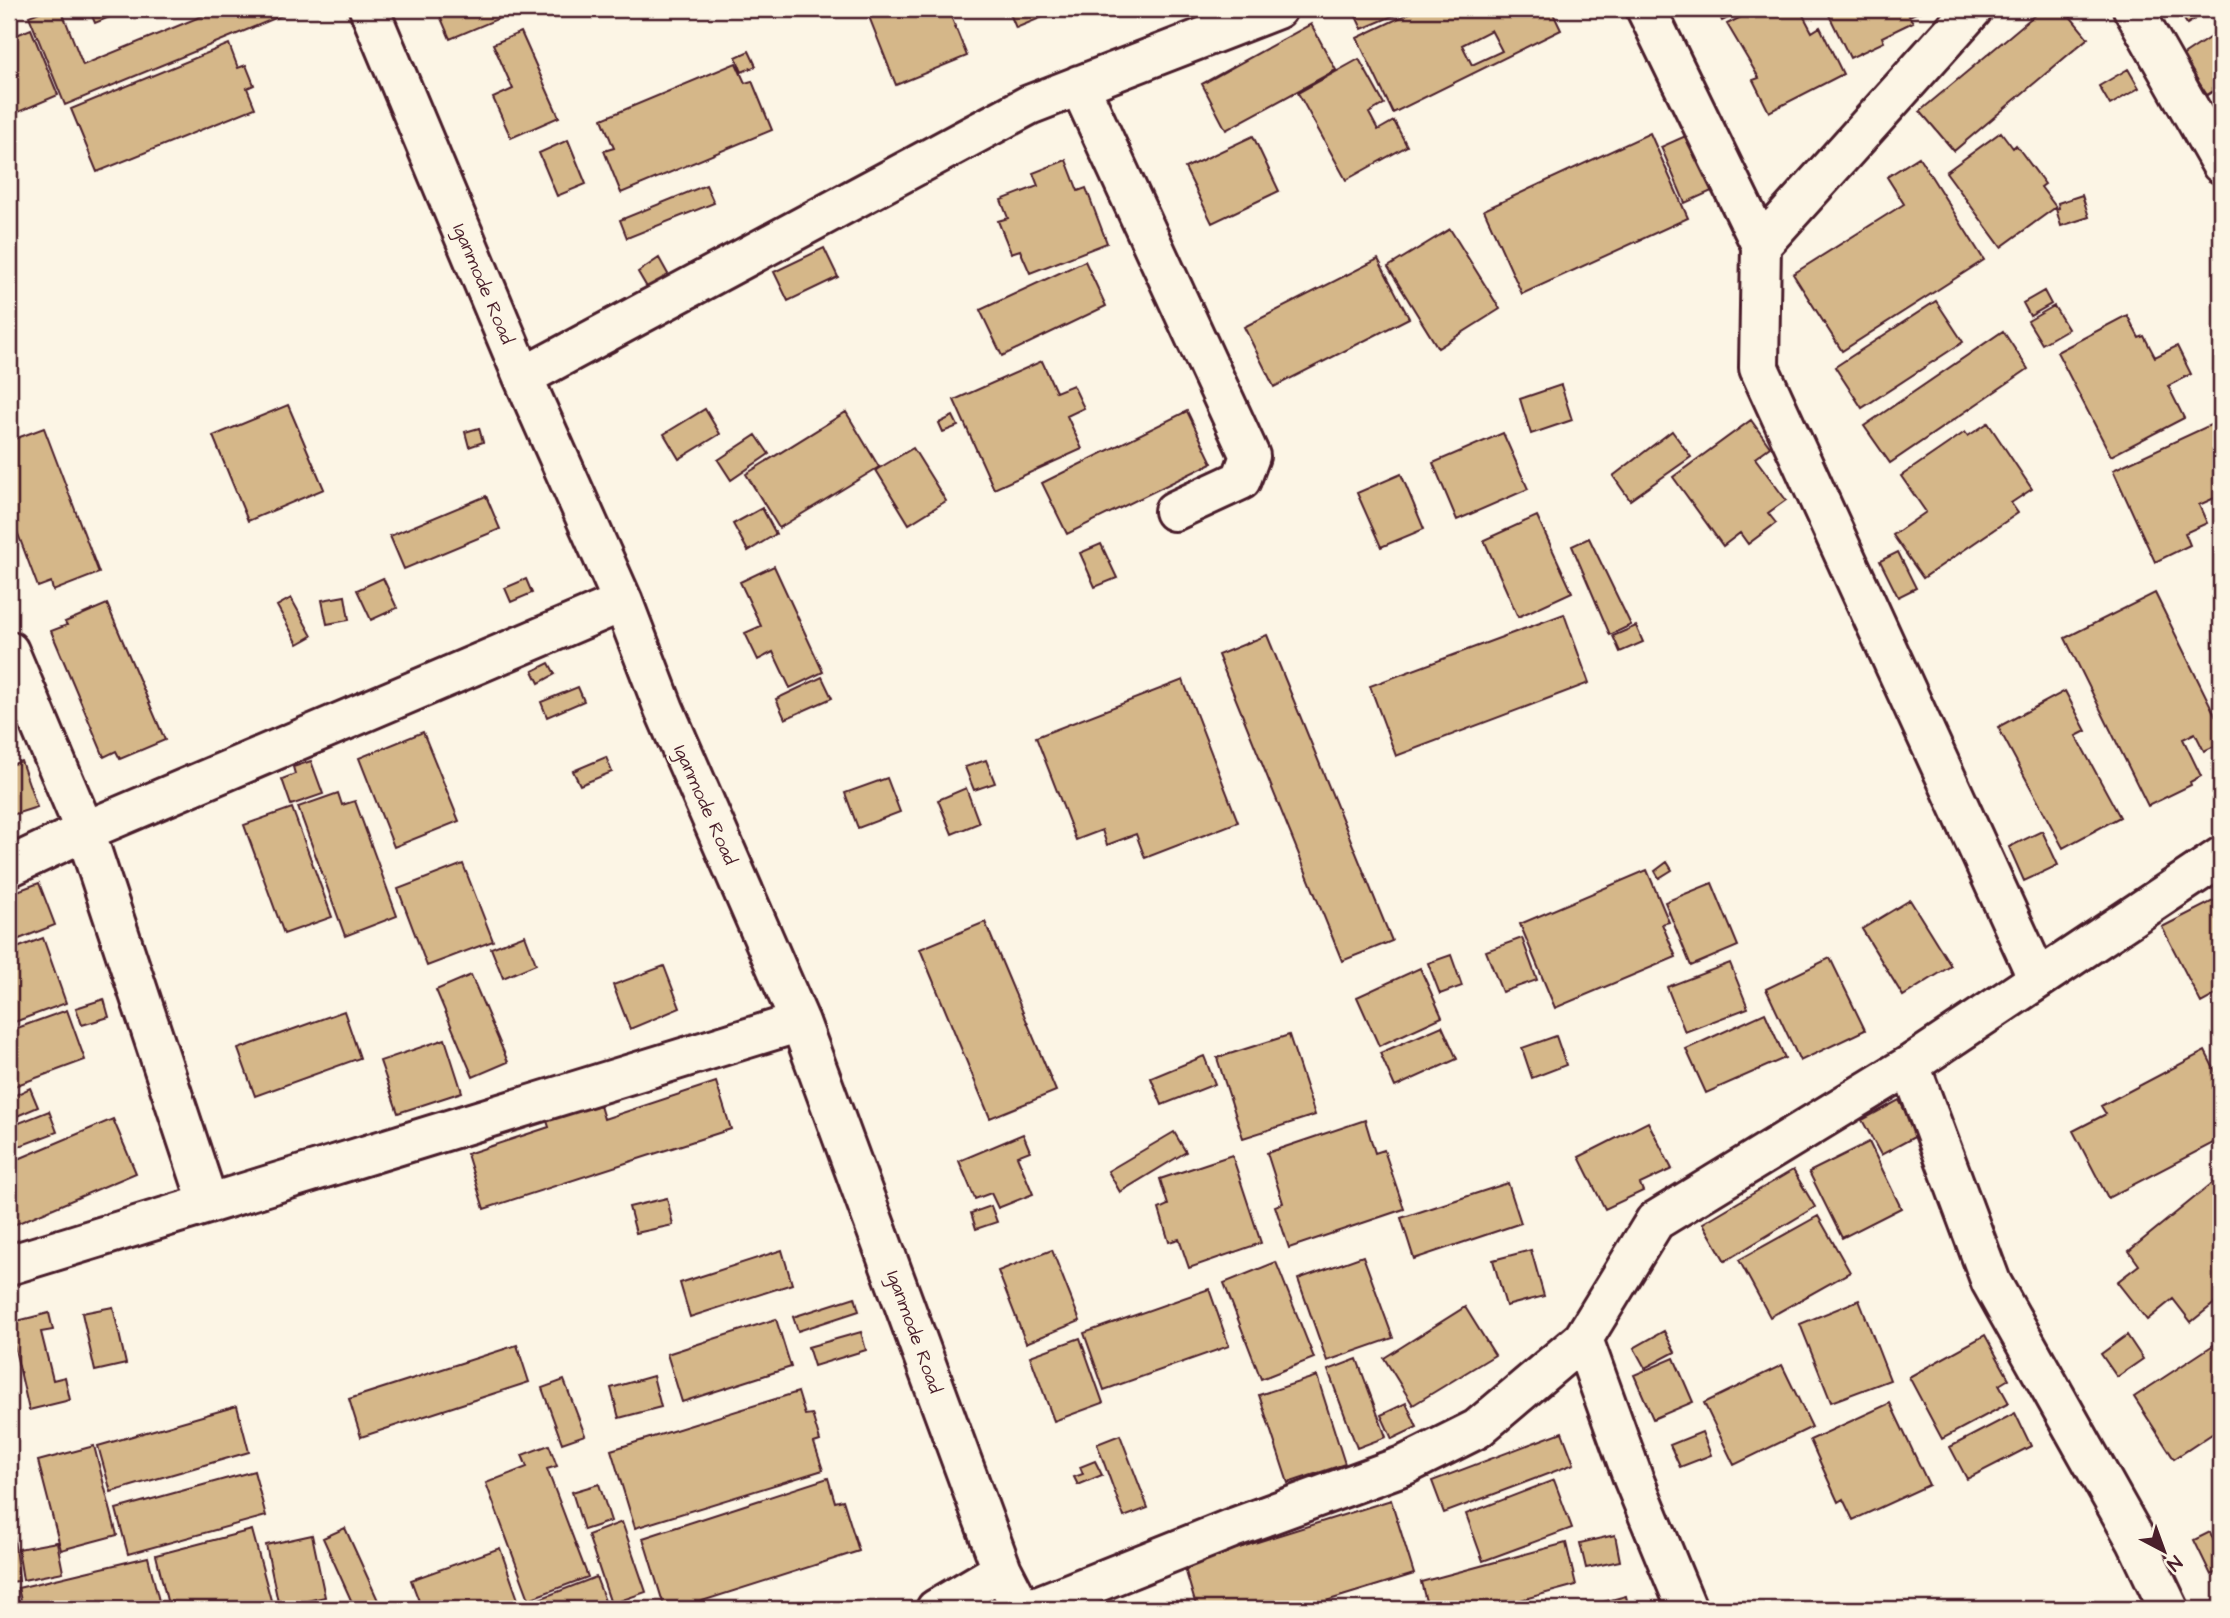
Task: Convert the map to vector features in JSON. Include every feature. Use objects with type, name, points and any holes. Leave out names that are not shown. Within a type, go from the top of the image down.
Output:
[{"type":"street","name":"Iganmode Road","points":[[369,9],[523,377],[623,602],[664,709],[800,1022],[1002,1570],[1022,1609]]},
{"type":"street","points":[[523,377],[1029,105],[1277,9]]},
{"type":"street","points":[[1646,9],[1761,245],[1759,368],[2038,977]]},
{"type":"street","points":[[1761,245],[1973,9]]},
{"type":"street","points":[[2133,9],[2221,164]]},
{"type":"street","points":[[1079,85],[1250,456],[1241,480],[1174,511]]},
{"type":"street","points":[[9,867],[86,831],[623,602]]},
{"type":"street","points":[[9,651],[86,831],[208,1202]]},
{"type":"street","points":[[1030,1609],[1230,1529],[1405,1465],[1477,1429],[1583,1339],[1655,1222],[1909,1065],[2221,857]]},
{"type":"street","points":[[9,1265],[800,1022]]},
{"type":"street","points":[[1909,1065],[1991,1282],[2137,1542],[2169,1609]]},
{"type":"street","points":[[1583,1339],[1633,1478],[1687,1609]]},
{"type":"street","points":[[936,1609],[1002,1570]]},
{"type":"building","points":[[47,9],[61,9],[83,65],[219,9],[280,9],[283,15],[65,105],[29,16]]},
{"type":"building","points":[[89,9],[129,9],[95,23]]},
{"type":"building","points":[[437,9],[521,9],[450,39]]},
{"type":"building","points":[[866,9],[948,9],[967,56],[896,85]]},
{"type":"building","points":[[1008,9],[1062,9],[1016,28]]},
{"type":"building","points":[[1409,9],[1362,29],[1353,10]]},
{"type":"building","points":[[1418,9],[1551,9],[1561,30],[1393,113],[1357,38]],"holes":[[[1491,30],[1502,51],[1472,65],[1462,45]]]},
{"type":"building","points":[[1716,9],[1747,9],[1722,21]]},
{"type":"building","points":[[1757,9],[1810,9],[1811,11],[1803,15],[1812,32],[1820,27],[1843,74],[1769,112],[1753,80],[1759,78],[1727,24]]},
{"type":"building","points":[[1826,9],[1925,9],[1909,16],[1913,22],[1882,37],[1884,42],[1850,58]]},
{"type":"building","points":[[2042,9],[2064,9],[2088,38],[1954,151],[1920,111]]},
{"type":"building","points":[[2178,9],[2208,9],[2209,10],[2187,24]]},
{"type":"building","points":[[1311,24],[1336,70],[1226,130],[1202,84]]},
{"type":"building","points":[[31,29],[58,95],[9,116],[9,38]]},
{"type":"building","points":[[2221,30],[2221,86],[2207,95],[2182,56]]},
{"type":"building","points":[[521,32],[559,117],[511,138],[493,98],[513,89],[493,44]]},
{"type":"building","points":[[229,44],[238,68],[246,65],[254,85],[247,88],[255,108],[97,172],[71,109]]},
{"type":"building","points":[[749,51],[756,66],[742,72],[736,57]]},
{"type":"building","points":[[1359,59],[1384,104],[1369,113],[1378,130],[1394,121],[1407,146],[1346,180],[1298,93]]},
{"type":"building","points":[[736,63],[745,83],[752,81],[772,130],[621,193],[604,151],[614,148],[602,119]]},
{"type":"building","points":[[2128,69],[2139,88],[2110,105],[2099,86]]},
{"type":"building","points":[[2001,132],[2013,148],[2016,145],[2045,184],[2041,187],[2056,207],[2001,247],[1946,172]]},
{"type":"building","points":[[1650,133],[1688,218],[1522,294],[1484,210]]},
{"type":"building","points":[[1690,134],[1714,190],[1685,203],[1661,147]]},
{"type":"building","points":[[1253,136],[1279,191],[1212,223],[1185,168]]},
{"type":"building","points":[[568,140],[586,184],[557,196],[539,153]]},
{"type":"building","points":[[1919,157],[1984,260],[1842,351],[1793,274],[1904,204],[1887,177]]},
{"type":"building","points":[[1066,160],[1078,191],[1086,188],[1107,243],[1030,273],[1020,250],[1011,253],[998,221],[1008,218],[1001,200],[1038,186],[1033,173]]},
{"type":"building","points":[[706,185],[714,203],[627,238],[620,220]]},
{"type":"building","points":[[2082,195],[2089,217],[2061,226],[2056,209],[2059,208],[2058,203]]},
{"type":"building","points":[[1450,229],[1500,309],[1438,348],[1388,267]]},
{"type":"building","points":[[824,248],[838,277],[788,301],[774,272]]},
{"type":"building","points":[[659,258],[669,276],[648,289],[638,272]]},
{"type":"building","points":[[1378,259],[1409,318],[1274,387],[1244,327]]},
{"type":"building","points":[[1085,261],[1106,306],[1002,356],[980,310]]},
{"type":"building","points":[[2044,291],[2051,304],[2030,316],[2023,303]]},
{"type":"building","points":[[1936,301],[1963,342],[1862,408],[1835,367]]},
{"type":"building","points":[[2054,306],[2068,329],[2042,344],[2028,321]]},
{"type":"building","points":[[2127,315],[2139,338],[2144,336],[2155,357],[2177,346],[2191,374],[2168,386],[2184,418],[2111,456],[2057,352]]},
{"type":"building","points":[[2003,331],[2028,369],[1890,463],[1864,426]]},
{"type":"building","points":[[1042,361],[1056,392],[1073,385],[1084,408],[1067,416],[1082,449],[994,489],[954,400]]},
{"type":"building","points":[[1561,385],[1572,420],[1531,434],[1520,399]]},
{"type":"building","points":[[288,405],[324,489],[248,521],[213,436]]},
{"type":"building","points":[[705,409],[720,434],[679,459],[664,434]]},
{"type":"building","points":[[1187,411],[1212,463],[1067,534],[1042,483]]},
{"type":"building","points":[[846,412],[879,467],[779,528],[746,474]]},
{"type":"building","points":[[953,416],[958,426],[943,432],[939,423]]},
{"type":"building","points":[[1751,420],[1770,447],[1755,458],[1786,500],[1768,513],[1776,523],[1748,544],[1740,533],[1723,546],[1673,477]]},
{"type":"building","points":[[2221,420],[2221,495],[2199,505],[2207,523],[2185,533],[2190,545],[2155,562],[2113,470]]},
{"type":"building","points":[[1988,423],[2032,489],[2011,503],[2018,513],[1923,578],[1893,535],[1926,512],[1901,476],[1965,432],[1968,436]]},
{"type":"building","points":[[44,428],[99,573],[53,591],[51,582],[38,587],[9,510],[9,441]]},
{"type":"building","points":[[479,428],[483,442],[469,447],[465,432]]},
{"type":"building","points":[[1672,431],[1691,457],[1630,500],[1613,476]]},
{"type":"building","points":[[1503,433],[1528,489],[1457,520],[1433,463]]},
{"type":"building","points":[[756,435],[769,454],[731,480],[718,460]]},
{"type":"building","points":[[913,448],[946,501],[909,524],[876,470]]},
{"type":"building","points":[[1401,474],[1424,529],[1381,547],[1357,493]]},
{"type":"building","points":[[486,496],[500,529],[404,569],[390,536]]},
{"type":"building","points":[[762,508],[776,534],[748,551],[733,524]]},
{"type":"building","points":[[1537,516],[1572,592],[1518,617],[1484,540]]},
{"type":"building","points":[[1589,538],[1631,625],[1610,635],[1572,546]]},
{"type":"building","points":[[1101,544],[1117,578],[1095,587],[1080,553]]},
{"type":"building","points":[[1898,552],[1916,588],[1898,597],[1880,561]]},
{"type":"building","points":[[774,566],[823,672],[790,688],[773,652],[758,660],[745,633],[761,626],[740,582]]},
{"type":"building","points":[[383,578],[397,608],[371,620],[357,590]]},
{"type":"building","points":[[526,579],[532,593],[511,602],[505,588]]},
{"type":"building","points":[[2155,593],[2221,727],[2221,743],[2204,751],[2195,733],[2183,739],[2201,776],[2190,782],[2191,785],[2148,806],[2065,638]]},
{"type":"building","points":[[345,596],[349,620],[327,624],[322,600]]},
{"type":"building","points":[[291,598],[312,636],[298,644],[277,606]]},
{"type":"building","points":[[107,604],[165,740],[120,759],[116,751],[104,757],[51,631]]},
{"type":"building","points":[[1564,614],[1589,683],[1396,756],[1370,686]]},
{"type":"building","points":[[1636,626],[1643,642],[1620,652],[1613,636]]},
{"type":"building","points":[[1267,635],[1392,941],[1342,961],[1218,655]]},
{"type":"building","points":[[549,663],[555,674],[539,683],[533,671]]},
{"type":"building","points":[[822,677],[832,698],[785,719],[776,699]]},
{"type":"building","points":[[1183,680],[1238,822],[1145,858],[1136,834],[1107,845],[1102,830],[1076,840],[1036,737]]},
{"type":"building","points":[[578,687],[584,701],[547,717],[541,702]]},
{"type":"building","points":[[2065,691],[2086,731],[2076,736],[2120,817],[2063,848],[1998,727]]},
{"type":"building","points":[[423,732],[459,821],[394,847],[359,758]]},
{"type":"building","points":[[606,757],[612,772],[580,785],[573,771]]},
{"type":"building","points":[[986,760],[995,783],[974,790],[965,767]]},
{"type":"building","points":[[21,761],[37,807],[9,816],[9,766]]},
{"type":"building","points":[[311,761],[323,794],[291,805],[282,779],[295,774],[293,767]]},
{"type":"building","points":[[887,778],[900,812],[858,828],[845,793]]},
{"type":"building","points":[[966,788],[979,823],[952,834],[938,800]]},
{"type":"building","points":[[338,793],[342,805],[355,801],[397,916],[345,936],[298,807]]},
{"type":"building","points":[[292,808],[332,917],[284,934],[244,825]]},
{"type":"building","points":[[2042,831],[2058,865],[2024,881],[2009,847]]},
{"type":"building","points":[[1667,862],[1672,870],[1659,878],[1655,871]]},
{"type":"building","points":[[463,864],[493,941],[427,966],[398,889]]},
{"type":"building","points":[[1647,870],[1669,922],[1662,924],[1676,957],[1555,1008],[1520,924]]},
{"type":"building","points":[[39,883],[55,925],[9,943],[9,894]]},
{"type":"building","points":[[1712,883],[1738,946],[1691,966],[1665,902]]},
{"type":"building","points":[[1910,900],[1951,966],[1903,996],[1862,929]]},
{"type":"building","points":[[2215,900],[2221,911],[2221,992],[2201,1003],[2162,927]]},
{"type":"building","points":[[985,922],[1056,1091],[990,1118],[920,949]]},
{"type":"building","points":[[525,935],[536,964],[503,978],[491,948]]},
{"type":"building","points":[[43,938],[66,1003],[9,1024],[9,951]]},
{"type":"building","points":[[1522,938],[1537,980],[1502,992],[1486,951]]},
{"type":"building","points":[[1451,955],[1462,986],[1440,994],[1428,963]]},
{"type":"building","points":[[1830,958],[1865,1030],[1800,1061],[1766,989]]},
{"type":"building","points":[[1730,963],[1748,1008],[1685,1032],[1667,987]]},
{"type":"building","points":[[664,966],[680,1008],[630,1029],[613,985]]},
{"type":"building","points":[[1420,968],[1442,1017],[1379,1046],[1357,997]]},
{"type":"building","points":[[471,975],[508,1062],[473,1077],[436,990]]},
{"type":"building","points":[[104,999],[109,1017],[82,1025],[76,1008]]},
{"type":"building","points":[[67,1010],[85,1060],[9,1088],[9,1031]]},
{"type":"building","points":[[344,1011],[360,1058],[255,1096],[238,1049]]},
{"type":"building","points":[[1765,1013],[1785,1058],[1706,1093],[1686,1049]]},
{"type":"building","points":[[1442,1026],[1457,1059],[1395,1087],[1380,1053]]},
{"type":"building","points":[[1289,1035],[1315,1115],[1243,1138],[1217,1058]]},
{"type":"building","points":[[1556,1036],[1566,1065],[1532,1078],[1522,1048]]},
{"type":"building","points":[[445,1039],[462,1092],[398,1113],[380,1061]]},
{"type":"building","points":[[2205,1051],[2221,1083],[2221,1139],[2108,1198],[2073,1131],[2106,1114],[2101,1106]]},
{"type":"building","points":[[1204,1056],[1215,1084],[1162,1105],[1151,1078]]},
{"type":"building","points":[[716,1082],[731,1129],[484,1209],[467,1154],[549,1127],[545,1115],[598,1099],[604,1119]]},
{"type":"building","points":[[30,1088],[38,1107],[10,1119],[9,1098]]},
{"type":"building","points":[[1899,1100],[1918,1135],[1881,1155],[1862,1120]]},
{"type":"building","points":[[49,1111],[57,1132],[17,1147],[9,1127]]},
{"type":"building","points":[[113,1119],[136,1173],[9,1227],[9,1163]]},
{"type":"building","points":[[1365,1120],[1375,1153],[1384,1150],[1404,1209],[1289,1248],[1275,1206],[1283,1203],[1267,1153]]},
{"type":"building","points":[[1648,1122],[1672,1169],[1640,1184],[1643,1191],[1605,1209],[1579,1157]]},
{"type":"building","points":[[1174,1132],[1186,1152],[1120,1192],[1108,1171]]},
{"type":"building","points":[[1023,1134],[1030,1151],[1017,1156],[1033,1194],[998,1208],[991,1193],[975,1199],[959,1161]]},
{"type":"building","points":[[1869,1142],[1901,1208],[1842,1238],[1809,1172]]},
{"type":"building","points":[[1232,1155],[1261,1243],[1189,1268],[1179,1239],[1169,1242],[1159,1209],[1168,1205],[1160,1179]]},
{"type":"building","points":[[1793,1170],[1815,1207],[1725,1261],[1703,1223]]},
{"type":"building","points":[[2221,1176],[2221,1298],[2191,1322],[2173,1299],[2147,1320],[2117,1282],[2139,1265],[2129,1251]]},
{"type":"building","points":[[1508,1183],[1521,1223],[1414,1259],[1401,1218]]},
{"type":"building","points":[[667,1198],[673,1225],[636,1233],[629,1207]]},
{"type":"building","points":[[991,1206],[997,1222],[976,1229],[971,1213]]},
{"type":"building","points":[[1818,1216],[1850,1272],[1770,1317],[1739,1260]]},
{"type":"building","points":[[782,1250],[792,1284],[690,1317],[680,1283]]},
{"type":"building","points":[[1052,1250],[1080,1321],[1026,1343],[998,1271]]},
{"type":"building","points":[[1531,1250],[1544,1296],[1506,1306],[1493,1260]]},
{"type":"building","points":[[1363,1256],[1393,1338],[1327,1361],[1298,1279]]},
{"type":"building","points":[[1276,1262],[1314,1358],[1261,1379],[1224,1283]]},
{"type":"building","points":[[1209,1289],[1229,1346],[1104,1390],[1084,1333]]},
{"type":"building","points":[[855,1297],[859,1311],[798,1331],[793,1317]]},
{"type":"building","points":[[1859,1300],[1890,1380],[1831,1402],[1800,1324]]},
{"type":"building","points":[[113,1307],[126,1364],[95,1371],[82,1313]]},
{"type":"building","points":[[1465,1307],[1495,1355],[1413,1405],[1384,1358]]},
{"type":"building","points":[[49,1313],[53,1330],[41,1332],[53,1380],[65,1377],[70,1400],[29,1410],[9,1323]]},
{"type":"building","points":[[776,1319],[791,1367],[682,1402],[667,1354]]},
{"type":"building","points":[[1664,1331],[1675,1352],[1645,1368],[1634,1348]]},
{"type":"building","points":[[861,1332],[866,1350],[814,1366],[808,1347]]},
{"type":"building","points":[[1985,1335],[2009,1379],[1999,1385],[2009,1403],[1942,1439],[1909,1377]]},
{"type":"building","points":[[2127,1335],[2143,1359],[2117,1377],[2101,1354]]},
{"type":"building","points":[[1080,1338],[1103,1403],[1054,1421],[1030,1356]]},
{"type":"building","points":[[2221,1340],[2221,1428],[2174,1459],[2134,1397]]},
{"type":"building","points":[[517,1345],[529,1382],[361,1437],[349,1399]]},
{"type":"building","points":[[1674,1358],[1693,1402],[1653,1419],[1634,1375]]},
{"type":"building","points":[[1357,1359],[1386,1437],[1357,1448],[1328,1370]]},
{"type":"building","points":[[1782,1365],[1812,1427],[1734,1465],[1704,1403]]},
{"type":"building","points":[[653,1376],[661,1407],[619,1418],[611,1388]]},
{"type":"building","points":[[1317,1376],[1345,1464],[1288,1483],[1259,1395]]},
{"type":"building","points":[[564,1380],[585,1435],[562,1443],[542,1388]]},
{"type":"building","points":[[798,1392],[805,1415],[812,1414],[820,1441],[814,1443],[823,1470],[635,1528],[611,1450]]},
{"type":"building","points":[[1406,1403],[1417,1427],[1392,1439],[1381,1415]]},
{"type":"building","points":[[1890,1403],[1929,1485],[1853,1520],[1843,1499],[1838,1502],[1810,1440]]},
{"type":"building","points":[[237,1406],[249,1452],[111,1492],[98,1446]]},
{"type":"building","points":[[2015,1413],[2031,1446],[1967,1479],[1950,1447]]},
{"type":"building","points":[[1562,1432],[1574,1464],[1444,1513],[1432,1481]]},
{"type":"building","points":[[1702,1432],[1711,1455],[1680,1467],[1670,1445]]},
{"type":"building","points":[[1120,1435],[1148,1508],[1124,1517],[1097,1444]]},
{"type":"building","points":[[549,1445],[557,1466],[547,1469],[588,1577],[529,1599],[486,1483],[527,1467],[522,1455]]},
{"type":"building","points":[[94,1446],[117,1535],[61,1550],[38,1461]]},
{"type":"building","points":[[1095,1461],[1102,1475],[1078,1485],[1074,1477],[1083,1474],[1080,1467]]},
{"type":"building","points":[[254,1471],[266,1516],[128,1554],[116,1509]]},
{"type":"building","points":[[828,1478],[835,1502],[843,1500],[859,1551],[677,1609],[665,1609],[643,1538]]},
{"type":"building","points":[[1554,1480],[1572,1528],[1483,1561],[1466,1514]]},
{"type":"building","points":[[599,1484],[611,1521],[584,1530],[572,1492]]},
{"type":"building","points":[[1391,1500],[1414,1574],[1300,1609],[1197,1609],[1184,1565]]},
{"type":"building","points":[[11,1512],[19,1581],[9,1582],[9,1513]]},
{"type":"building","points":[[622,1522],[646,1592],[611,1604],[588,1535]]},
{"type":"building","points":[[345,1528],[382,1609],[355,1609],[323,1538]]},
{"type":"building","points":[[252,1530],[272,1604],[255,1609],[169,1609],[156,1555]]},
{"type":"building","points":[[2210,1532],[2221,1557],[2221,1570],[2211,1575],[2194,1540]]},
{"type":"building","points":[[312,1535],[325,1597],[279,1607],[266,1545]]},
{"type":"building","points":[[1615,1535],[1620,1561],[1586,1568],[1580,1543]]},
{"type":"building","points":[[57,1542],[63,1572],[23,1580],[18,1549]]},
{"type":"building","points":[[1566,1543],[1576,1585],[1487,1609],[1428,1609],[1421,1582]]},
{"type":"building","points":[[500,1548],[521,1608],[422,1609],[411,1580]]},
{"type":"building","points":[[148,1557],[161,1609],[23,1609],[18,1588]]},
{"type":"building","points":[[596,1577],[608,1609],[538,1609],[534,1601]]},
{"type":"building","points":[[1626,1596],[1629,1609],[1577,1609]]}]
